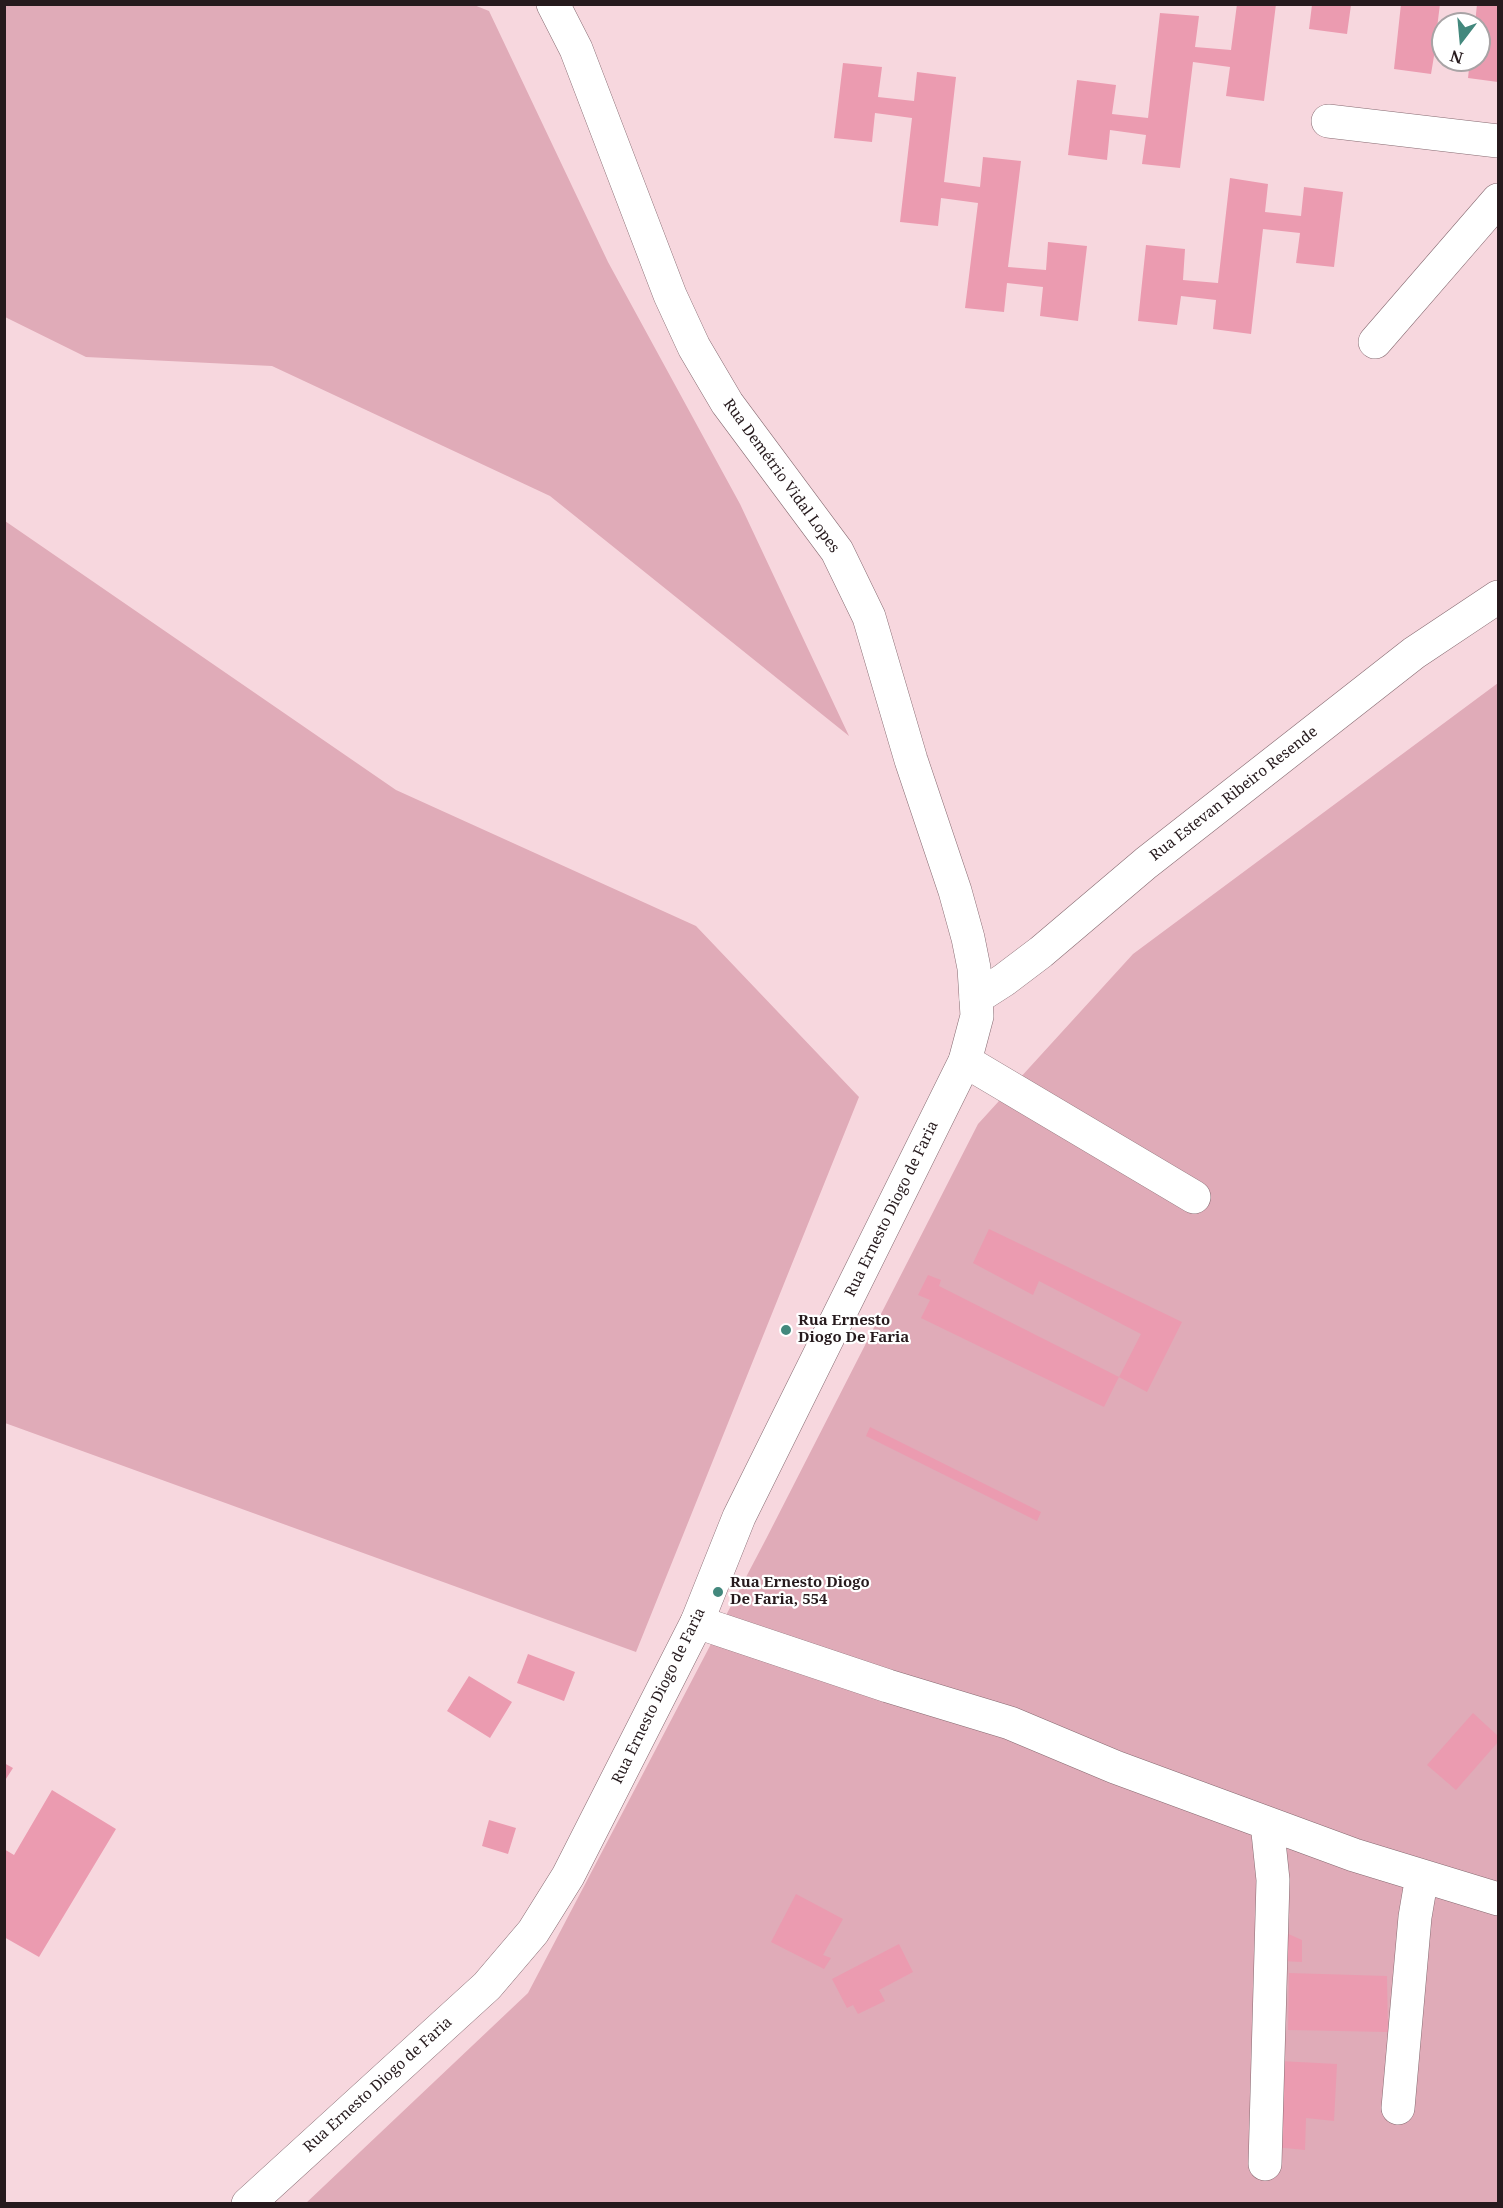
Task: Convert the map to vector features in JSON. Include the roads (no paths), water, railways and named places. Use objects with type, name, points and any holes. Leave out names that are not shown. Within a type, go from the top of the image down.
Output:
[{"type":"main road","name":"Rua Demétrio Vidal Lopes","points":[[553,4],[576,50],[670,295],[694,348],[727,403],[837,551],[869,617],[911,759],[955,891],[970,948],[976,998]]},
{"type":"main road","points":[[1329,121],[1498,141]]},
{"type":"main road","points":[[1375,342],[1498,200]]},
{"type":"main road","name":"Rua Estevan Ribeiro Resende","points":[[976,998],[1041,952],[1146,863],[1414,653],[1498,597]]},
{"type":"main road","name":"Rua Ernesto Diogo de Faria","points":[[248,2204],[487,1986],[532,1932],[568,1876],[697,1622],[739,1517],[966,1061],[974,1032],[976,998]]},
{"type":"main road","points":[[966,1061],[1194,1197]]},
{"type":"main road","points":[[697,1622],[888,1686],[1010,1723],[1115,1767],[1354,1855],[1498,1899]]},
{"type":"main road","points":[[1265,2164],[1273,1880],[1268,1823]]},
{"type":"main road","points":[[1398,2108],[1415,1917],[1422,1876]]},
{"type":"place","name":"Rua Ernesto Diogo De Faria","points":[[786,1330]]},
{"type":"place","name":"Rua Ernesto Diogo De Faria, 554","points":[[718,1592]]}]
